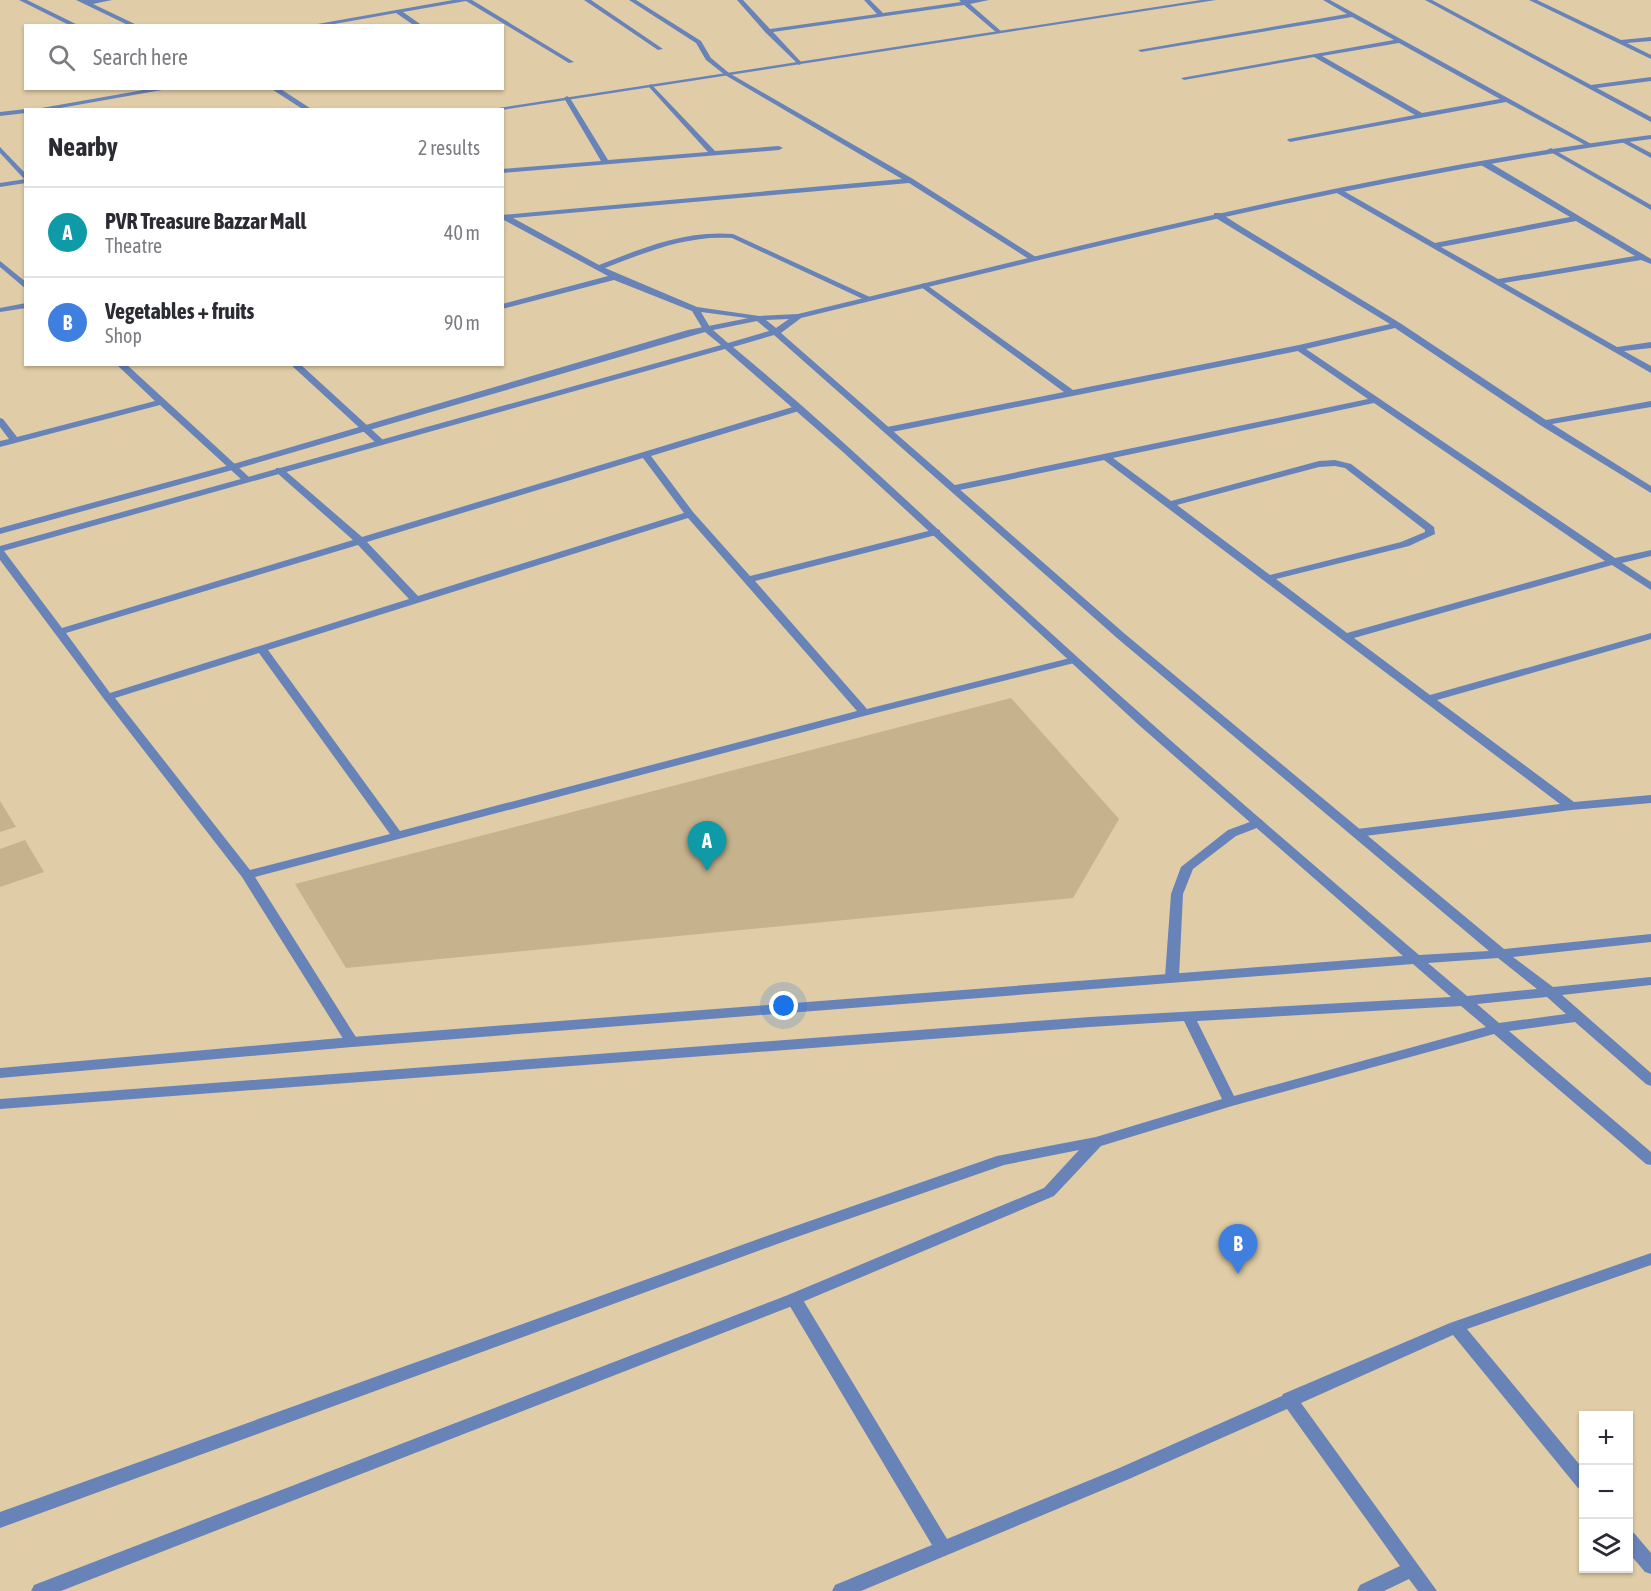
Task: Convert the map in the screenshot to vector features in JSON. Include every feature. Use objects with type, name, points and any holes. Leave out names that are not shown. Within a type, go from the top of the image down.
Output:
[{"type":"street","points":[[22,0],[73,24]]},
{"type":"street","points":[[83,2],[109,0]]},
{"type":"street","points":[[321,24],[466,0],[572,62]]},
{"type":"street","points":[[587,0],[660,49]]},
{"type":"street","points":[[632,0],[699,42],[708,59],[727,74],[910,181],[1035,259]]},
{"type":"street","points":[[740,0],[799,63]]},
{"type":"street","points":[[867,0],[881,14]]},
{"type":"street","points":[[767,31],[964,1],[986,0]]},
{"type":"street","points":[[501,108],[1213,0]]},
{"type":"street","points":[[1326,0],[1590,145]]},
{"type":"street","points":[[1428,0],[1651,120]]},
{"type":"street","points":[[1532,0],[1651,57]]},
{"type":"street","points":[[964,1],[999,33]]},
{"type":"street","points":[[83,2],[132,24]]},
{"type":"street","points":[[397,11],[417,24]]},
{"type":"street","points":[[1141,50],[1353,15]]},
{"type":"street","points":[[1620,43],[1651,39]]},
{"type":"street","points":[[1184,78],[1398,41]]},
{"type":"street","points":[[1315,55],[1420,115]]},
{"type":"street","points":[[1590,87],[1651,79]]},
{"type":"street","points":[[651,86],[714,154]]},
{"type":"street","points":[[45,108],[158,90]]},
{"type":"street","points":[[276,90],[307,108]]},
{"type":"street","points":[[567,98],[606,163]]},
{"type":"street","points":[[1290,140],[1505,100]]},
{"type":"street","points":[[0,114],[24,111]]},
{"type":"street","points":[[0,531],[233,467],[707,329],[759,318],[798,316],[1216,215],[1551,150],[1651,137]]},
{"type":"street","points":[[1624,141],[1651,156]]},
{"type":"street","points":[[504,171],[778,148]]},
{"type":"street","points":[[0,149],[24,182],[0,185]]},
{"type":"street","points":[[1551,150],[1651,208]]},
{"type":"street","points":[[1484,163],[1647,259]]},
{"type":"street","points":[[504,217],[910,181]]},
{"type":"street","points":[[1339,192],[1651,370]]},
{"type":"street","points":[[1216,215],[1397,325],[1543,423],[1651,490]]},
{"type":"street","points":[[504,218],[615,277],[695,309],[759,318],[1121,636],[1501,954],[1550,992],[1651,1080]]},
{"type":"street","points":[[1433,246],[1577,218]]},
{"type":"street","points":[[598,268],[687,236],[712,233],[733,236],[868,298]]},
{"type":"street","points":[[1496,282],[1647,259]]},
{"type":"street","points":[[0,263],[24,284]]},
{"type":"street","points":[[504,306],[615,277]]},
{"type":"street","points":[[924,285],[1072,394]]},
{"type":"street","points":[[0,310],[24,304]]},
{"type":"street","points":[[695,309],[707,329],[799,408],[1074,660],[1416,961],[1651,1160]]},
{"type":"street","points":[[352,1042],[247,875],[108,697],[0,551],[379,441],[776,332],[798,316]]},
{"type":"street","points":[[887,429],[1299,348],[1397,325]]},
{"type":"street","points":[[1615,350],[1651,345]]},
{"type":"street","points":[[1299,348],[1651,587]]},
{"type":"street","points":[[122,366],[246,479]]},
{"type":"street","points":[[296,366],[379,441]]},
{"type":"street","points":[[955,488],[1376,400]]},
{"type":"street","points":[[0,444],[161,402]]},
{"type":"street","points":[[1543,423],[1651,404]]},
{"type":"street","points":[[59,632],[799,408]]},
{"type":"street","points":[[0,421],[15,440]]},
{"type":"street","points":[[646,455],[690,514],[864,712]]},
{"type":"street","points":[[1105,456],[1571,806]]},
{"type":"street","points":[[1171,504],[1320,464],[1335,463],[1357,472],[1430,529],[1430,534],[1404,544],[1269,578]]},
{"type":"street","points":[[279,470],[359,540],[415,599]]},
{"type":"street","points":[[108,697],[690,514]]},
{"type":"street","points":[[748,580],[936,532]]},
{"type":"street","points":[[1347,636],[1651,553]]},
{"type":"street","points":[[1430,698],[1651,636]]},
{"type":"street","points":[[261,648],[397,836]]},
{"type":"street","points":[[247,875],[864,712],[1074,660]]},
{"type":"street","points":[[1357,833],[1571,806],[1651,799]]},
{"type":"street","points":[[1172,977],[1177,894],[1187,867],[1232,833],[1258,823]]},
{"type":"street","points":[[0,1073],[352,1042],[1172,977],[1416,961],[1651,938]]},
{"type":"street","points":[[0,1104],[1090,1022],[1190,1018],[1358,1005],[1465,1001],[1651,981]]},
{"type":"street","points":[[0,1520],[786,1235],[1002,1160],[1096,1142],[1230,1101],[1497,1028],[1578,1017]]},
{"type":"street","points":[[1190,1018],[1230,1101]]},
{"type":"street","points":[[40,1591],[794,1299],[1049,1192],[1096,1142]]},
{"type":"street","points":[[841,1591],[1123,1474],[1456,1327],[1651,1259]]},
{"type":"street","points":[[794,1299],[943,1548]]},
{"type":"street","points":[[1456,1327],[1579,1477]]},
{"type":"street","points":[[1289,1399],[1428,1591]]},
{"type":"street","points":[[1633,1543],[1651,1566]]},
{"type":"street","points":[[1366,1591],[1411,1569]]},
{"type":"building","points":[[1011,698],[1119,819],[1073,898],[346,968],[295,884]]},
{"type":"building","points":[[0,801],[16,827],[0,832]]},
{"type":"building","points":[[25,840],[44,872],[0,887],[0,849]]},
{"type":"place","name":"PVR Treasure Bazzar Mall","points":[[707,871]]},
{"type":"place","name":"Vegetables + fruits","points":[[1238,1274]]}]
